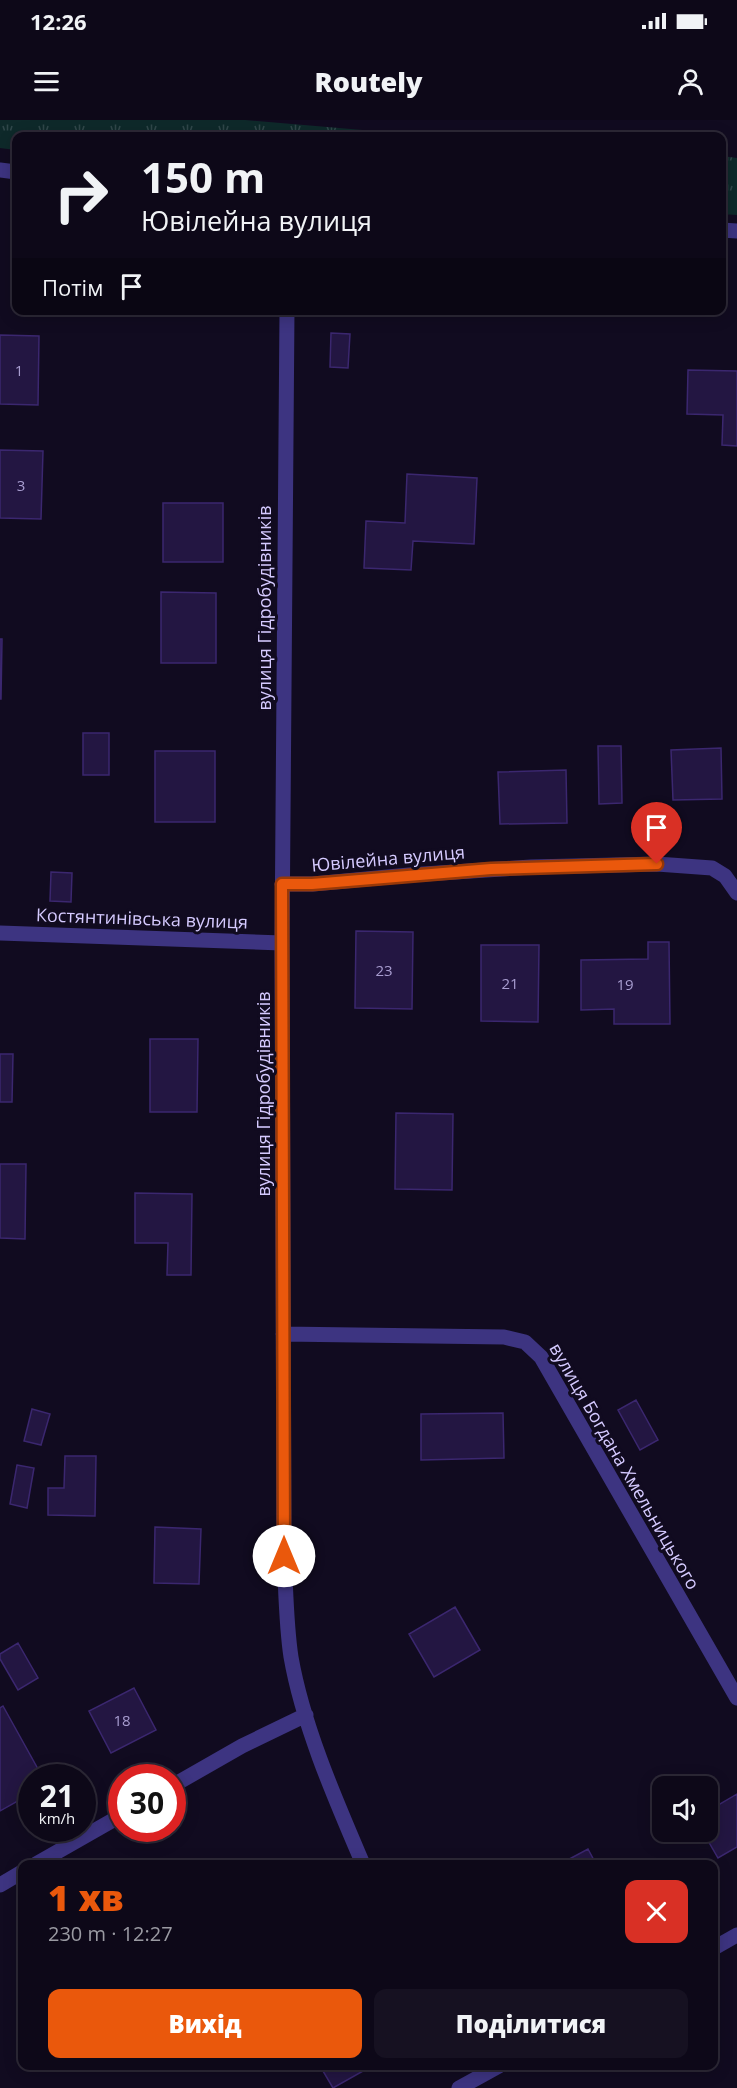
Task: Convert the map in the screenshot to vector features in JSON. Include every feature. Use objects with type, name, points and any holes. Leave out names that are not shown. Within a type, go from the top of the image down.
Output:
[{"type":"street","name":"вулиця Гідробудівників","points":[[287,315],[282,884],[284,1556],[288,1632],[297,1683],[334,1794],[361,1860]]},
{"type":"street","name":"Ювілейна вулиця","points":[[282,884],[312,884],[521,867],[668,864],[700,866],[719,871],[737,893]]},
{"type":"street","name":"Костянтинівська вулиця","points":[[0,933],[282,942]]},
{"type":"street","name":"вулиця Богдана Хмельницького","points":[[284,1334],[504,1337],[525,1342],[533,1348],[541,1358],[737,1698]]},
{"type":"street","points":[[186,1778],[242,1746],[306,1715]]},
{"type":"street","points":[[43,1860],[108,1823]]},
{"type":"street","points":[[0,1885],[18,1874]]},
{"type":"street","points":[[718,1946],[737,1935]]},
{"type":"street","points":[[467,2070],[475,2084]]},
{"type":"street","points":[[459,2088],[475,2084],[494,2070]]},
{"type":"green space","points":[[0,120],[245,120],[395,132],[12,132],[12,150],[0,148]]},
{"type":"green space","points":[[726,157],[737,158],[737,215],[726,214]]},
{"type":"building","points":[[331,333],[350,334],[348,368],[330,367]]},
{"type":"building","points":[[0,335],[39,336],[38,405],[0,404]]},
{"type":"building","points":[[688,370],[737,371],[737,446],[722,445],[723,415],[687,414]]},
{"type":"building","points":[[0,450],[43,451],[41,519],[0,518]]},
{"type":"building","points":[[407,474],[477,478],[474,544],[413,541],[411,570],[364,568],[366,521],[405,523]]},
{"type":"building","points":[[163,503],[223,503],[223,562],[163,562]]},
{"type":"building","points":[[161,592],[216,593],[216,663],[161,663]]},
{"type":"building","points":[[0,639],[2,639],[1,699],[0,699]]},
{"type":"building","points":[[83,733],[109,733],[109,775],[83,775]]},
{"type":"building","points":[[598,746],[621,746],[622,803],[599,804]]},
{"type":"building","points":[[721,748],[722,799],[673,800],[671,750]]},
{"type":"building","points":[[155,751],[215,751],[215,822],[155,822]]},
{"type":"building","points":[[566,770],[567,823],[500,824],[498,772]]},
{"type":"building","points":[[51,872],[72,873],[71,902],[50,901]]},
{"type":"building","points":[[356,931],[413,932],[412,1009],[355,1008]]},
{"type":"building","points":[[648,942],[669,942],[670,1024],[614,1024],[614,1009],[581,1010],[581,960],[648,959]]},
{"type":"building","points":[[481,945],[539,945],[538,1022],[481,1021]]},
{"type":"building","points":[[150,1039],[198,1039],[197,1112],[150,1112]]},
{"type":"building","points":[[0,1054],[13,1054],[12,1102],[0,1102]]},
{"type":"building","points":[[396,1113],[453,1114],[452,1190],[395,1189]]},
{"type":"building","points":[[0,1164],[26,1164],[25,1239],[0,1238]]},
{"type":"building","points":[[135,1193],[192,1194],[191,1275],[167,1275],[168,1243],[135,1243]]},
{"type":"building","points":[[636,1400],[658,1440],[640,1450],[618,1410]]},
{"type":"building","points":[[32,1409],[50,1414],[41,1445],[24,1441]]},
{"type":"building","points":[[503,1413],[504,1458],[421,1460],[421,1414]]},
{"type":"building","points":[[65,1456],[96,1456],[95,1516],[48,1515],[48,1488],[64,1488]]},
{"type":"building","points":[[17,1465],[34,1468],[27,1508],[10,1504]]},
{"type":"building","points":[[155,1527],[201,1529],[199,1584],[154,1583]]},
{"type":"building","points":[[455,1607],[480,1650],[434,1677],[409,1634]]},
{"type":"building","points":[[18,1643],[38,1678],[18,1690],[0,1659],[0,1654]]},
{"type":"building","points":[[134,1688],[156,1730],[111,1753],[89,1711]]},
{"type":"building","points":[[3,1706],[35,1764],[18,1764],[18,1801],[0,1811],[0,1708]]},
{"type":"building","points":[[737,1794],[737,1847],[718,1858],[709,1842],[718,1842],[718,1805]]},
{"type":"building","points":[[588,1849],[594,1860],[567,1860]]},
{"type":"building","points":[[322,2070],[365,2070],[333,2088]]},
{"type":"route","points":[[284,1556],[282,884],[312,884],[491,869],[657,864]]}]
